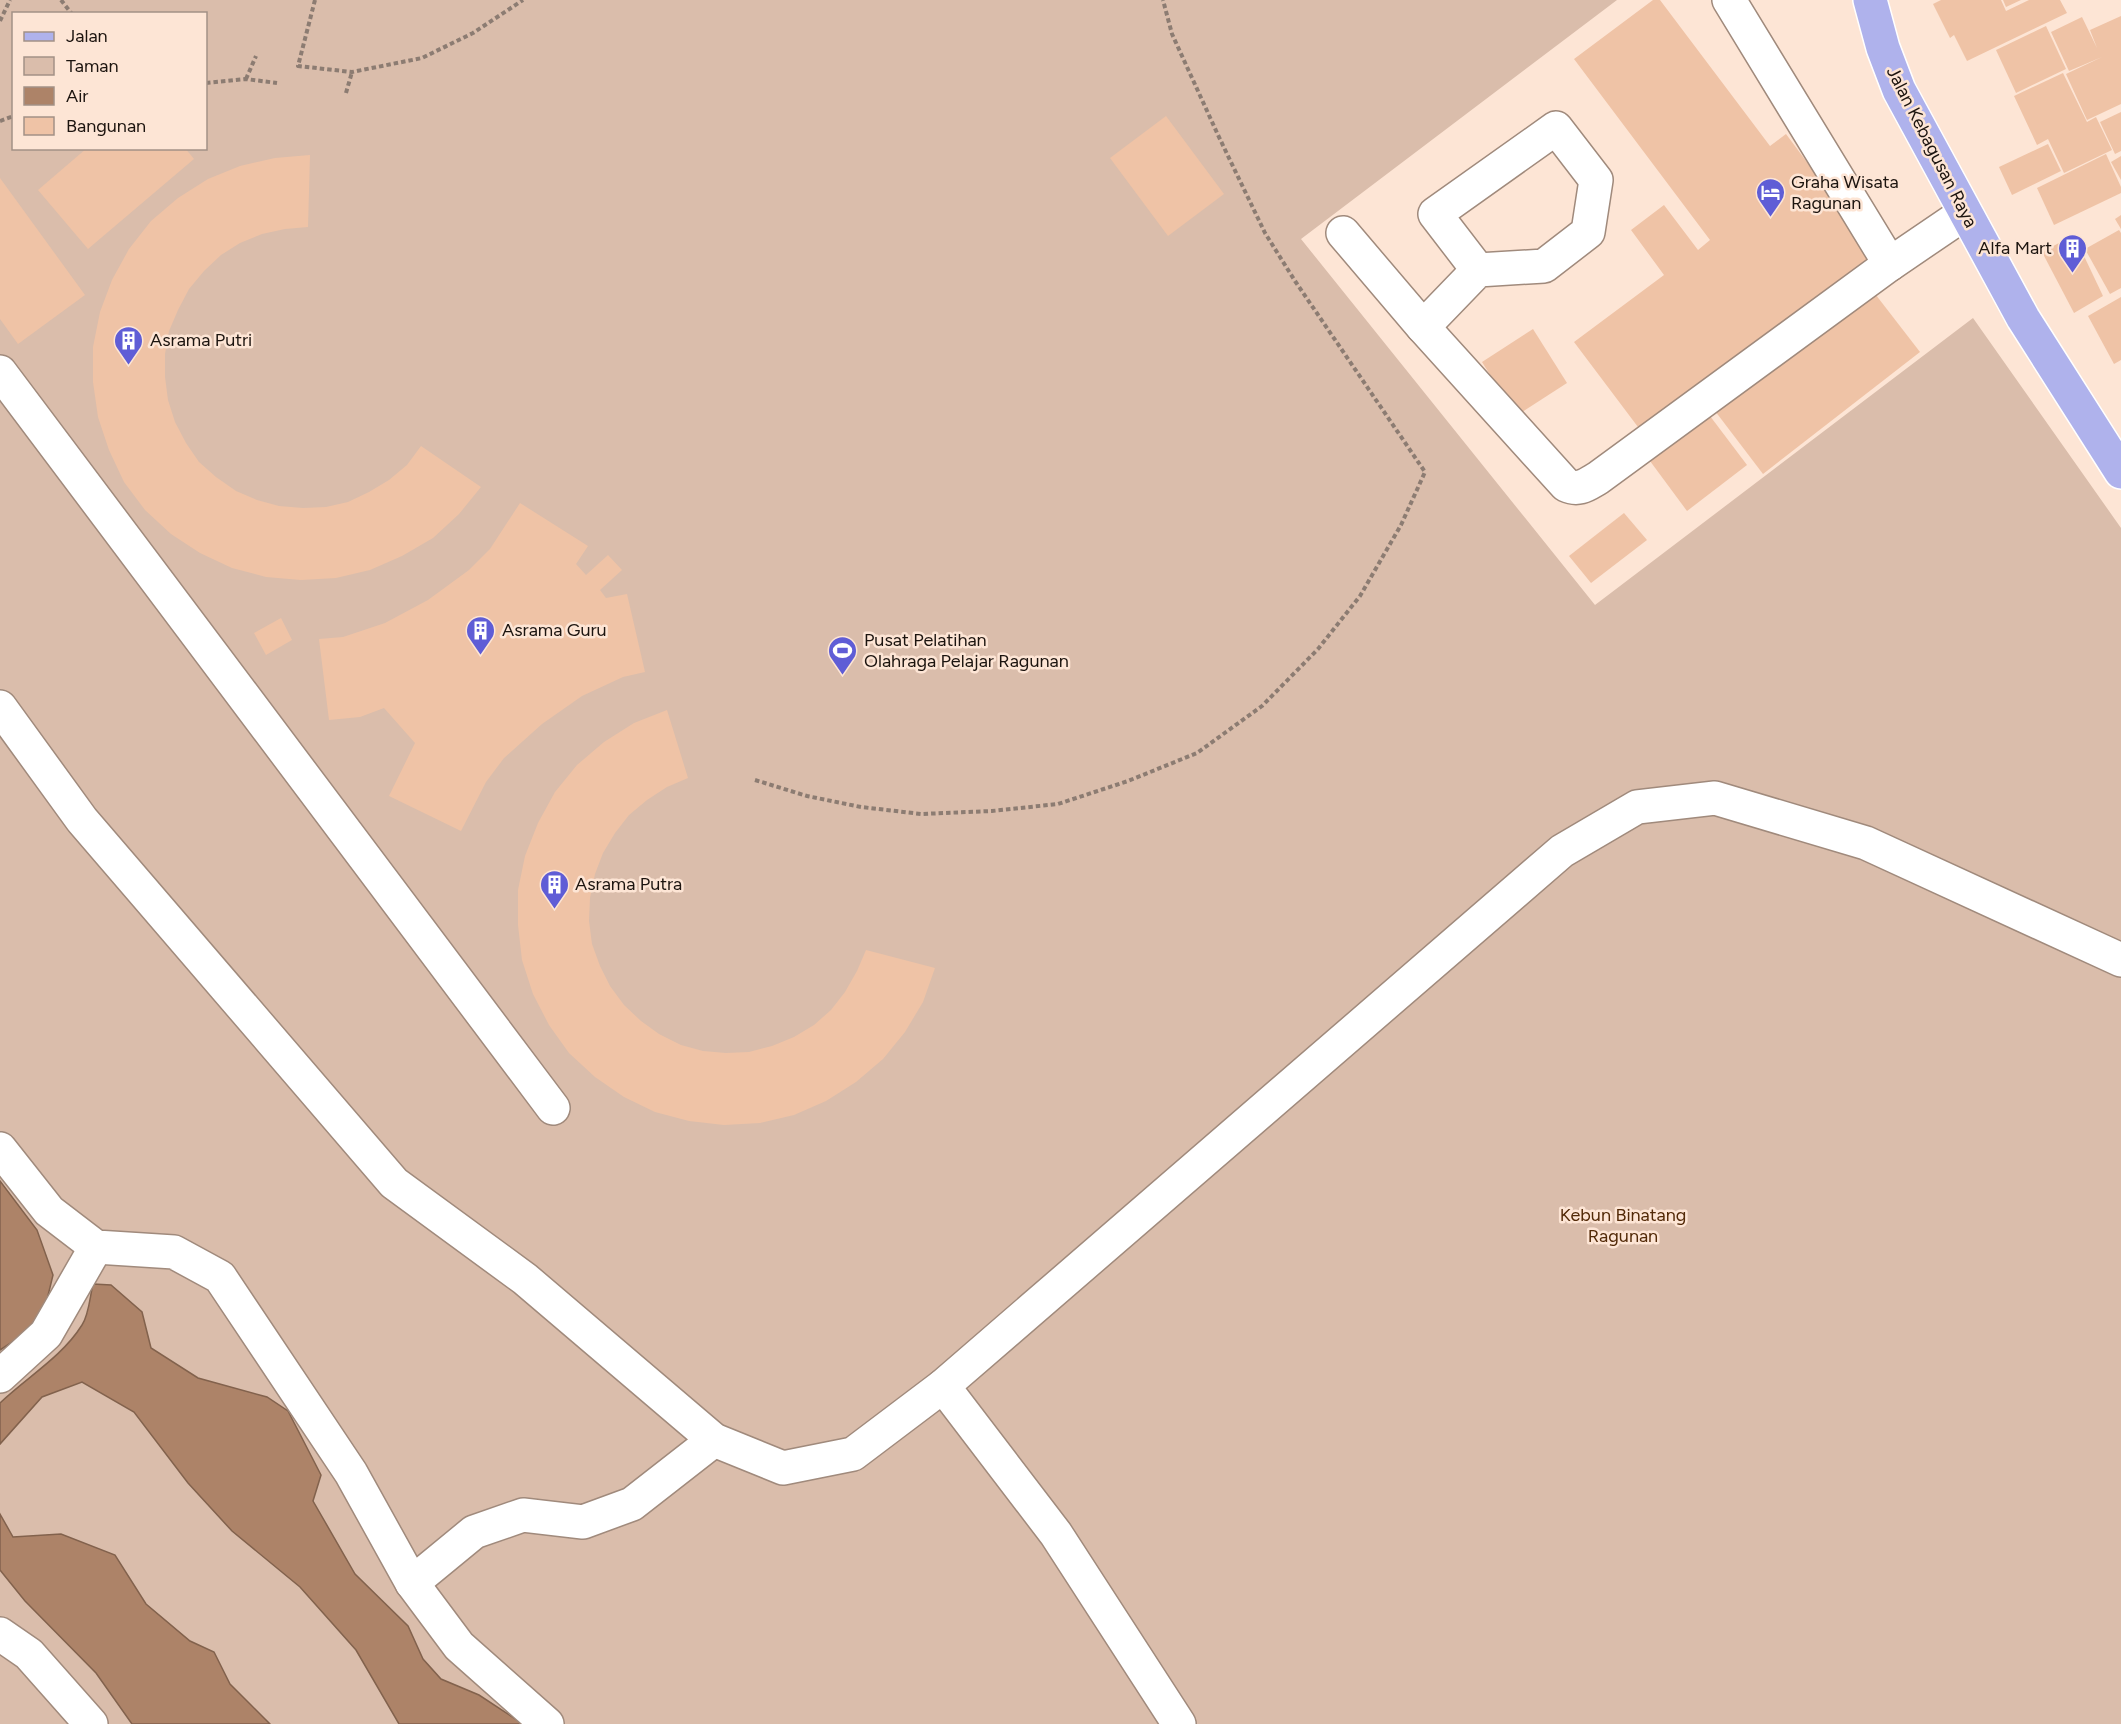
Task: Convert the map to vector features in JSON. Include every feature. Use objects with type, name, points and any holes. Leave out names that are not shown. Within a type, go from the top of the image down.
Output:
[{"type":"main road","name":"Jalan Kebagusan Raya","points":[[1870,0],[1883,48],[1899,90],[2023,318],[2119,465]]},
{"type":"lane","points":[[1729,0],[1890,264]]},
{"type":"lane","points":[[1423,327],[1478,270],[1544,266],[1588,232],[1596,180],[1556,128],[1435,214],[1478,270]]},
{"type":"lane","points":[[1343,233],[1423,327],[1566,485],[1574,489],[1583,487],[1598,478],[1890,264],[1965,213]]},
{"type":"lane","points":[[0,372],[553,1108]]},
{"type":"lane","points":[[0,707],[82,820],[393,1183],[525,1279],[714,1440],[783,1468],[853,1454],[943,1386],[1562,851],[1637,807],[1715,798],[1866,843],[2121,960]]},
{"type":"lane","points":[[0,1149],[49,1211],[96,1247],[174,1252],[220,1276],[351,1473],[412,1583],[459,1646],[547,1724]]},
{"type":"lane","points":[[0,1376],[46,1334],[96,1247]]},
{"type":"lane","points":[[943,1386],[1056,1534],[1179,1724]]},
{"type":"lane","points":[[412,1583],[474,1532],[523,1515],[583,1522],[632,1504],[714,1440]]},
{"type":"lane","points":[[0,1634],[29,1654],[91,1724]]},
{"type":"path","points":[[0,21],[10,0]]},
{"type":"path","points":[[61,0],[70,12]]},
{"type":"path","points":[[315,0],[298,66],[352,72],[422,58],[473,33],[523,0]]},
{"type":"path","points":[[755,780],[807,796],[861,807],[921,814],[992,811],[1058,804],[1128,781],[1197,753],[1262,706],[1318,649],[1360,596],[1401,525],[1425,472],[1265,233],[1172,34],[1163,0]]},
{"type":"path","points":[[246,80],[256,56]]},
{"type":"path","points":[[346,93],[352,72]]},
{"type":"path","points":[[207,83],[246,80],[277,83]]},
{"type":"green space","name":"Kebun Binatang Ragunan","points":[[0,0],[1617,0],[1301,239],[1595,605],[1973,318],[2121,528],[2121,1724],[0,1724]]},
{"type":"water","points":[[0,1181],[37,1230],[53,1275],[44,1312],[17,1339],[0,1350]]},
{"type":"water","points":[[93,1284],[111,1285],[142,1312],[151,1348],[198,1378],[267,1397],[288,1411],[321,1475],[313,1501],[355,1574],[408,1626],[423,1659],[441,1679],[479,1695],[523,1724],[399,1724],[356,1650],[300,1587],[232,1531],[188,1483],[134,1412],[82,1382],[42,1397],[0,1444],[0,1403],[54,1357],[74,1336],[86,1316]]},
{"type":"water","points":[[0,1514],[13,1537],[61,1534],[115,1555],[146,1604],[190,1641],[214,1652],[230,1684],[270,1724],[132,1724],[96,1673],[25,1601],[0,1570]]},
{"type":"building","name":"Graha Wisata Ragunan","points":[[1653,0],[1660,0],[1770,146],[1786,134],[1876,255],[1641,431],[1574,342],[1664,275],[1631,230],[1664,205],[1698,250],[1710,240],[1574,59]]},
{"type":"building","points":[[1941,0],[2001,0],[2006,11],[2029,0],[2060,0],[2067,13],[1967,61],[1954,35],[1950,38],[1933,4]]},
{"type":"building","points":[[2003,0],[2021,0],[2006,7]]},
{"type":"building","points":[[2121,16],[2121,104],[2087,120],[2066,74],[2102,57],[2069,71],[2051,32],[2082,17],[2097,48],[2090,30]]},
{"type":"building","points":[[2046,26],[2066,69],[2016,93],[1996,50]]},
{"type":"building","points":[[2063,73],[2087,122],[2096,117],[2112,150],[2064,173],[2048,139],[2037,145],[2014,96]]},
{"type":"building","points":[[2121,112],[2121,151],[2115,154],[2100,122]]},
{"type":"building","points":[[1166,116],[1224,194],[1168,236],[1110,158]]},
{"type":"building","points":[[2048,144],[2061,171],[2012,195],[1999,167]]},
{"type":"building","points":[[85,150],[187,150],[194,159],[88,249],[38,190]]},
{"type":"building","points":[[2106,154],[2121,187],[2121,193],[2054,225],[2037,188]]},
{"type":"building","name":"Asrama Putri","points":[[310,155],[308,227],[262,234],[240,243],[221,255],[189,289],[178,310],[169,331],[165,354],[168,400],[175,422],[199,462],[216,477],[236,491],[279,506],[326,507],[348,502],[389,480],[407,465],[421,446],[481,487],[459,514],[433,538],[402,556],[370,570],[336,578],[301,580],[266,577],[232,568],[200,553],[171,534],[145,510],[124,482],[109,450],[98,417],[93,382],[93,347],[100,312],[112,280],[129,249],[151,221],[178,198],[208,179],[240,166],[275,158]]},
{"type":"building","points":[[2121,156],[2121,180],[2111,162]]},
{"type":"building","points":[[0,178],[85,295],[18,344],[0,319]]},
{"type":"building","points":[[2121,215],[2121,229],[2115,219]]},
{"type":"building","points":[[2119,230],[2121,233],[2121,288],[2110,294],[2085,249]]},
{"type":"building","name":"Alfa Mart","points":[[2074,235],[2103,296],[2074,313],[2042,252]]},
{"type":"building","points":[[1869,286],[1920,352],[1763,474],[1712,407]]},
{"type":"building","points":[[2121,297],[2121,360],[2114,364],[2088,316]]},
{"type":"building","points":[[1533,329],[1567,383],[1516,416],[1482,362]]},
{"type":"building","points":[[1710,416],[1747,465],[1687,511],[1650,461]]},
{"type":"building","name":"Asrama Guru","points":[[520,503],[588,546],[576,564],[586,575],[608,555],[622,570],[600,590],[606,598],[627,594],[645,672],[623,677],[582,696],[542,724],[504,758],[486,782],[461,831],[389,796],[415,743],[384,708],[360,717],[329,720],[319,639],[343,637],[385,623],[428,600],[469,570],[490,549]]},
{"type":"building","points":[[1624,513],[1647,540],[1591,583],[1569,556]]},
{"type":"building","points":[[281,618],[292,640],[266,655],[254,633]]},
{"type":"building","name":"Asrama Putra","points":[[667,710],[688,778],[667,787],[629,815],[603,853],[595,874],[590,898],[589,921],[592,944],[610,986],[624,1005],[659,1034],[681,1045],[703,1051],[749,1052],[794,1037],[814,1025],[831,1010],[845,992],[866,950],[935,968],[923,1002],[905,1032],[883,1059],[856,1082],[826,1101],[794,1115],[760,1123],[724,1125],[689,1121],[655,1112],[624,1097],[595,1077],[569,1053],[549,1025],[533,994],[522,960],[518,925],[518,890],[525,856],[538,823],[555,792],[577,765],[604,742],[634,723]]},
{"type":"place","name":"Graha Wisata Ragunan","points":[[1770,218]]},
{"type":"place","name":"Alfa Mart","points":[[2073,274]]},
{"type":"place","name":"Asrama Putri","points":[[129,366]]},
{"type":"place","name":"Asrama Guru","points":[[481,656]]},
{"type":"place","name":"Pusat Pelatihan Olahraga Pelajar Ragunan","points":[[843,676]]},
{"type":"place","name":"Asrama Putra","points":[[554,910]]}]
